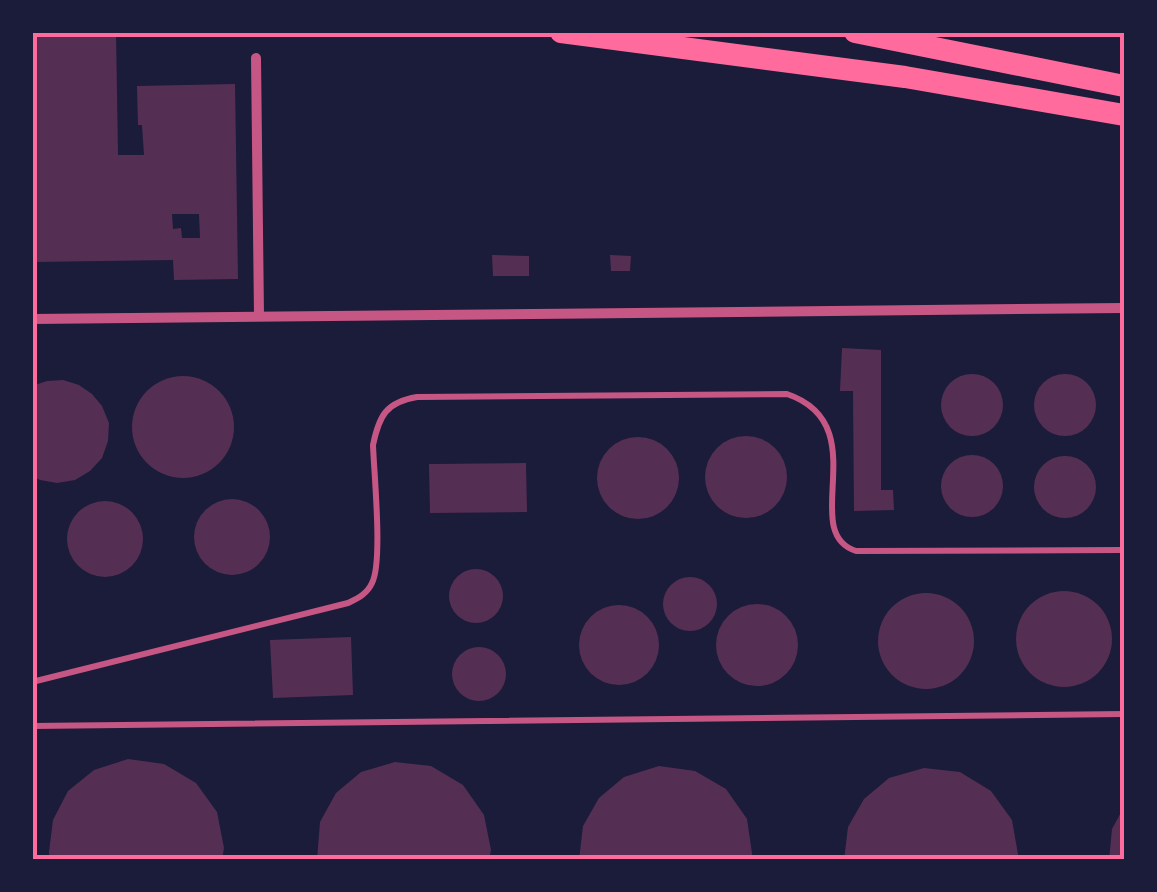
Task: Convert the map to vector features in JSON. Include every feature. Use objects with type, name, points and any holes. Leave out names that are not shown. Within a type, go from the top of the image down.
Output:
[{"type":"highway","points":[[561,32],[905,77],[1124,115]]},
{"type":"highway","points":[[855,32],[1124,86]]},
{"type":"street","points":[[256,58],[258,316]]},
{"type":"street","points":[[32,320],[1124,308]]},
{"type":"lane","points":[[32,682],[348,604],[360,597],[370,588],[378,567],[376,432],[380,418],[394,403],[417,397],[787,394],[819,414],[832,437],[832,526],[838,542],[846,548],[1124,550]]},
{"type":"lane","points":[[32,726],[1124,714]]},
{"type":"building","points":[[32,32],[116,32],[118,155],[144,155],[137,86],[235,84],[238,279],[174,280],[173,260],[32,262]],"holes":[[[172,214],[199,214],[200,238],[182,238],[181,228],[173,229]]]},
{"type":"building","points":[[492,255],[529,256],[529,276],[493,276]]},
{"type":"building","points":[[610,255],[631,256],[630,271],[611,271]]},
{"type":"building","points":[[842,348],[881,350],[881,490],[893,490],[894,510],[854,511],[853,391],[840,391]]},
{"type":"building","points":[[972,374],[994,383],[1003,405],[994,427],[972,436],[950,427],[941,405],[950,383]]},
{"type":"building","points":[[1065,374],[1087,383],[1096,405],[1087,427],[1065,436],[1043,427],[1034,405],[1043,383]]},
{"type":"building","points":[[183,376],[203,380],[219,391],[230,407],[234,427],[230,447],[219,463],[203,474],[183,478],[163,474],[147,463],[136,447],[132,427],[136,407],[147,391],[163,380]]},
{"type":"building","points":[[63,380],[79,385],[102,406],[109,423],[108,441],[102,458],[90,471],[75,480],[57,483],[32,476],[32,386]]},
{"type":"building","points":[[746,436],[762,439],[775,448],[784,461],[784,493],[775,506],[762,515],[746,518],[730,515],[717,506],[708,493],[705,477],[708,461],[717,448],[730,439]]},
{"type":"building","points":[[638,437],[654,440],[667,449],[676,462],[676,494],[667,507],[654,516],[638,519],[622,516],[609,507],[600,494],[597,478],[600,462],[609,449],[622,440]]},
{"type":"building","points":[[972,455],[994,464],[1003,486],[994,508],[972,517],[950,508],[941,486],[950,464]]},
{"type":"building","points":[[1065,456],[1087,465],[1096,487],[1087,509],[1065,518],[1043,509],[1034,487],[1043,465]]},
{"type":"building","points":[[526,463],[527,512],[430,513],[429,464]]},
{"type":"building","points":[[232,499],[259,510],[270,537],[259,564],[232,575],[205,564],[194,537],[205,510]]},
{"type":"building","points":[[105,501],[120,503],[132,512],[141,524],[141,554],[132,566],[120,575],[105,577],[90,575],[78,566],[69,554],[67,539],[69,524],[78,512],[90,503]]},
{"type":"building","points":[[476,569],[495,577],[503,596],[495,615],[476,623],[457,615],[449,596],[457,577]]},
{"type":"building","points":[[690,577],[709,585],[717,604],[709,623],[690,631],[671,623],[663,604],[671,585]]},
{"type":"building","points":[[1064,591],[1082,595],[1098,605],[1108,621],[1112,639],[1108,657],[1098,673],[1082,683],[1064,687],[1046,683],[1030,673],[1020,657],[1016,639],[1020,621],[1030,605],[1046,595]]},
{"type":"building","points":[[926,593],[944,596],[960,607],[971,623],[971,659],[960,675],[944,686],[926,689],[908,686],[892,675],[881,659],[878,641],[881,623],[892,607],[908,596]]},
{"type":"building","points":[[757,604],[773,607],[786,616],[795,629],[795,661],[786,674],[773,683],[757,686],[741,683],[728,674],[719,661],[716,645],[719,629],[728,616],[741,607]]},
{"type":"building","points":[[619,605],[634,608],[647,617],[656,630],[656,660],[647,673],[634,682],[619,685],[604,682],[591,673],[582,660],[579,645],[582,630],[591,617],[604,608]]},
{"type":"building","points":[[351,637],[353,695],[273,698],[270,640]]},
{"type":"building","points":[[479,647],[498,655],[506,674],[498,693],[479,701],[460,693],[452,674],[460,655]]},
{"type":"building","points":[[128,759],[164,764],[196,783],[217,812],[224,848],[222,860],[50,860],[53,820],[68,791],[94,770]]},
{"type":"building","points":[[395,762],[431,766],[463,785],[484,815],[491,850],[489,860],[317,860],[320,822],[336,793],[361,772]]},
{"type":"building","points":[[659,766],[695,771],[726,789],[747,819],[753,860],[579,860],[583,826],[599,798],[624,777]]},
{"type":"building","points":[[924,768],[960,772],[991,791],[1012,820],[1019,860],[844,860],[848,827],[864,799],[889,778]]},
{"type":"building","points":[[1124,807],[1124,860],[1109,860],[1112,829]]}]
